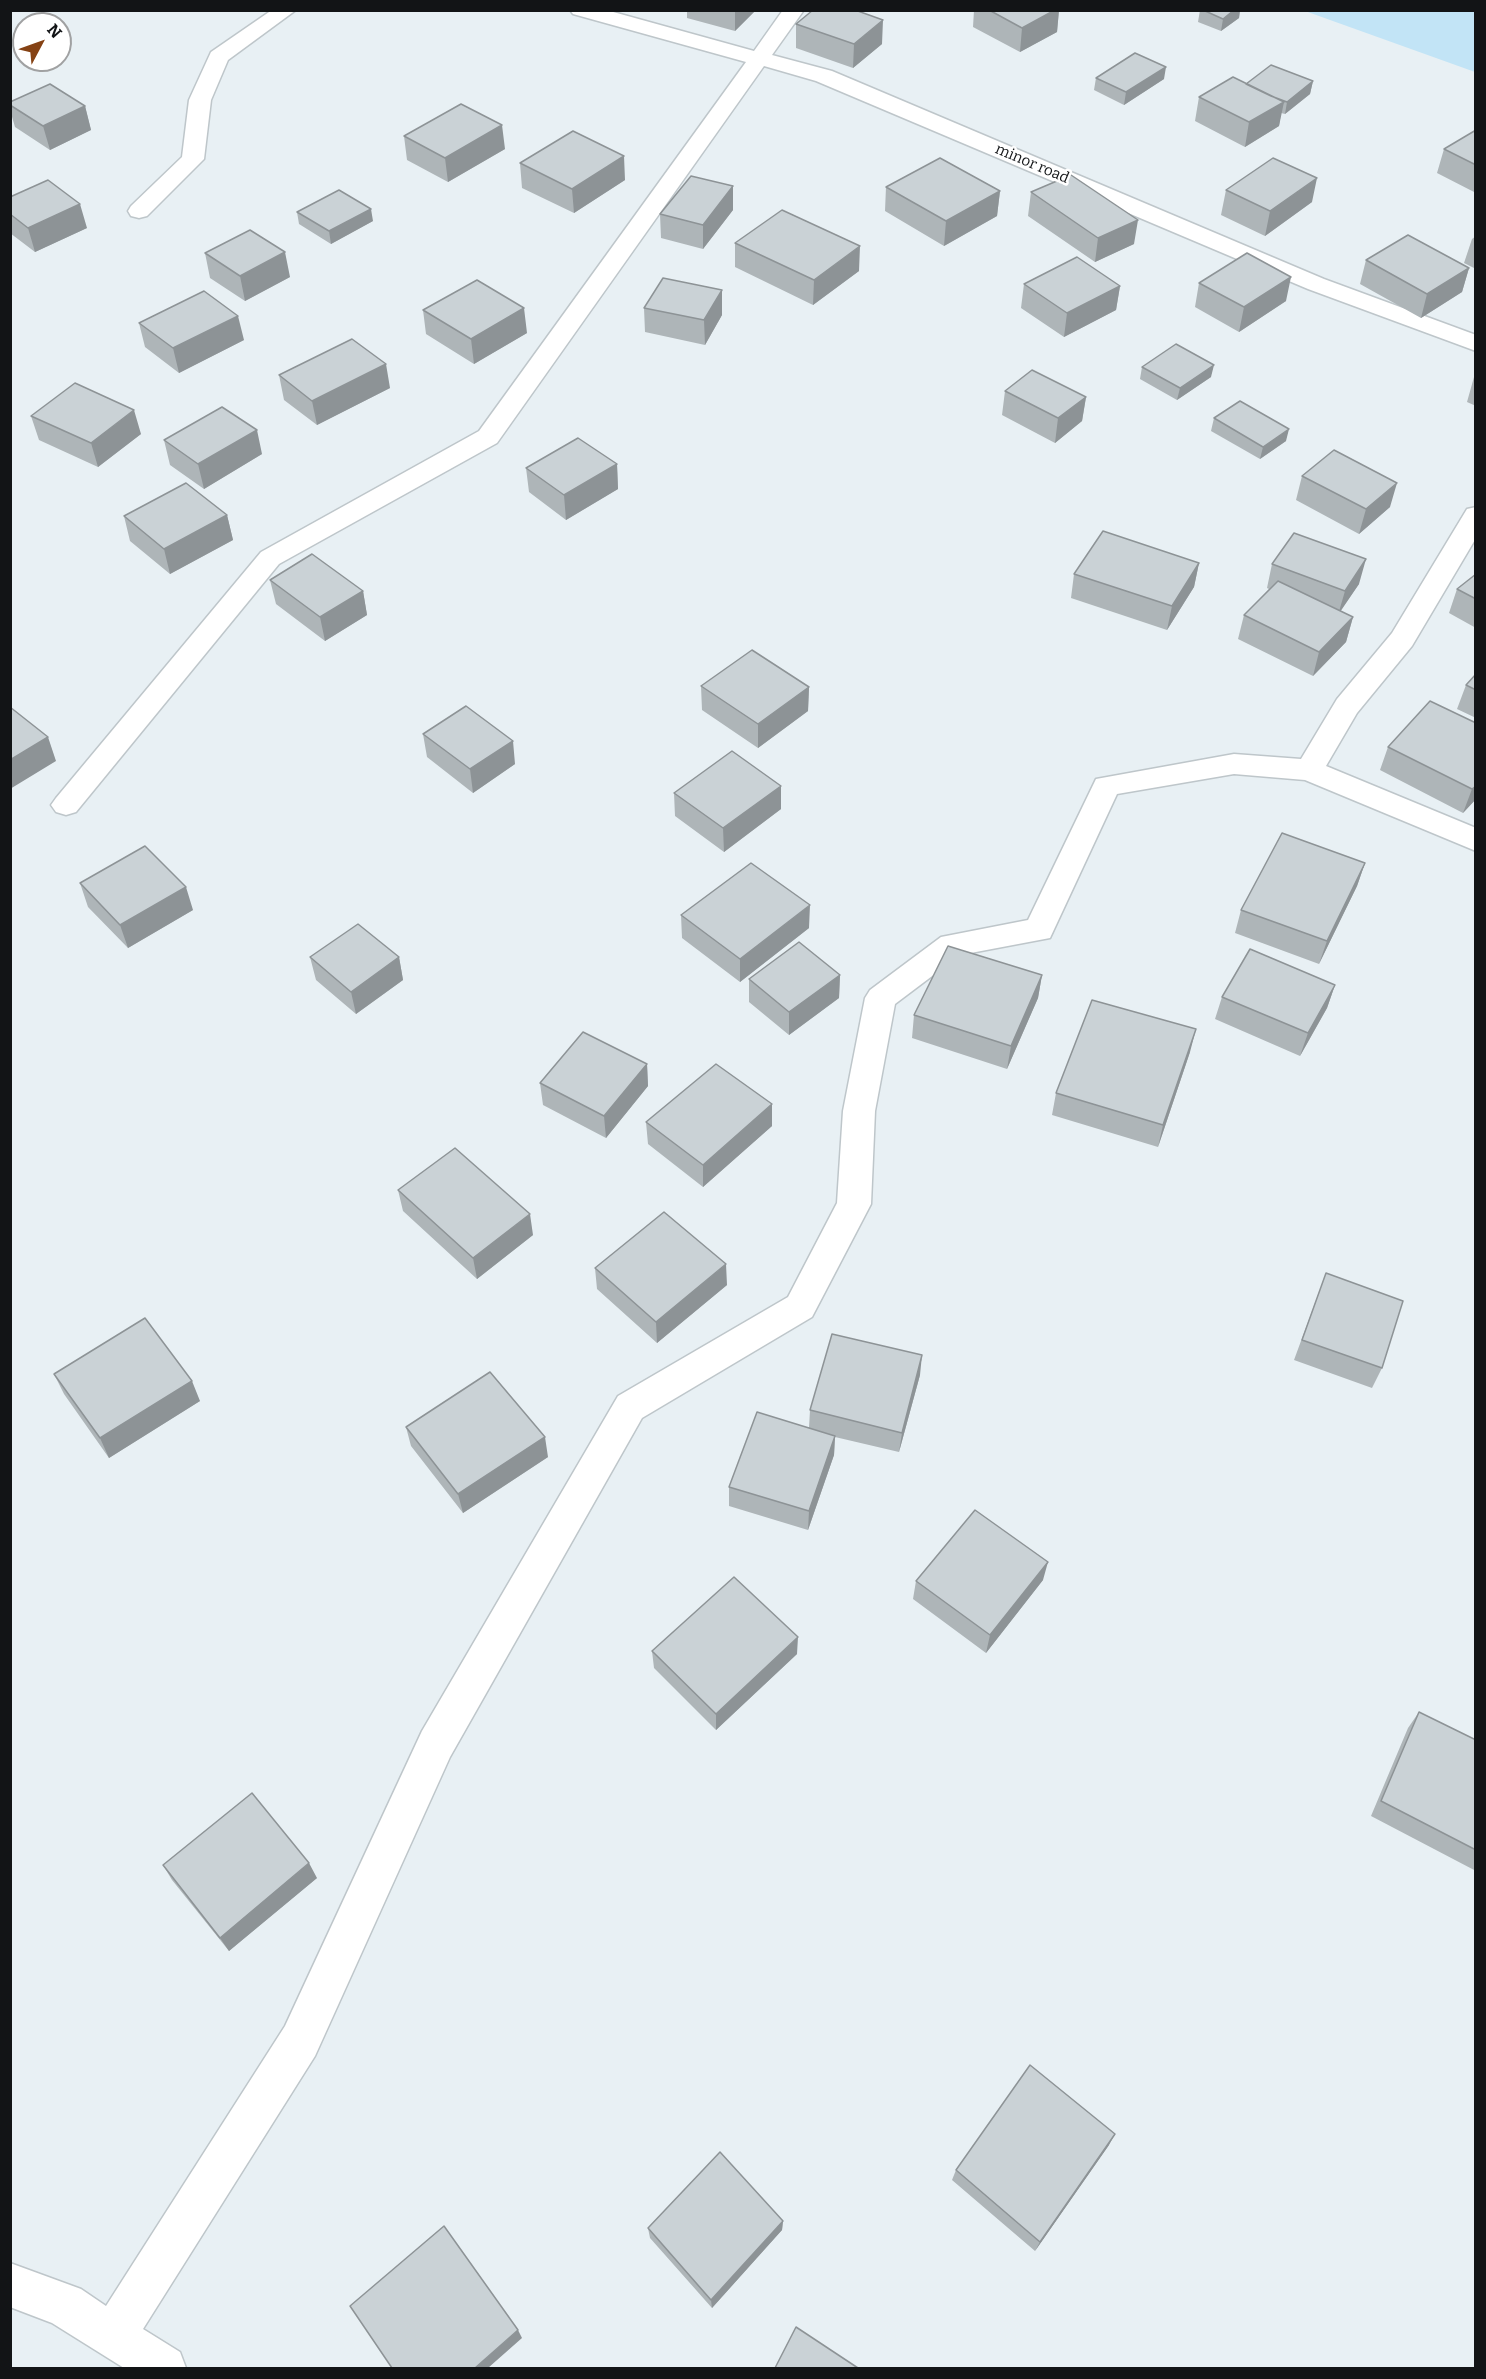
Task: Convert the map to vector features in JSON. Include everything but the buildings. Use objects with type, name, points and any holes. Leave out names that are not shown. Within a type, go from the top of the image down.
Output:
[{"type":"street","points":[[140,211],[193,159],[200,100],[219,57],[286,10]]},
{"type":"street","name":"minor road","points":[[580,10],[824,75],[1316,284],[1476,344]]},
{"type":"street","points":[[66,805],[270,558],[488,436],[794,10]]},
{"type":"street","points":[[1309,770],[1347,706],[1402,639],[1476,515]]},
{"type":"street","points":[[113,2336],[300,2041],[436,1744],[630,1407],[800,1307],[854,1204],[859,1111],[881,998],[952,945],[1038,930],[1106,786],[1234,764],[1309,770],[1476,840]]},
{"type":"street","points":[[10,2285],[65,2305],[164,2368]]},
{"type":"shaded area","points":[[1305,11],[1475,11],[1475,72]]}]
